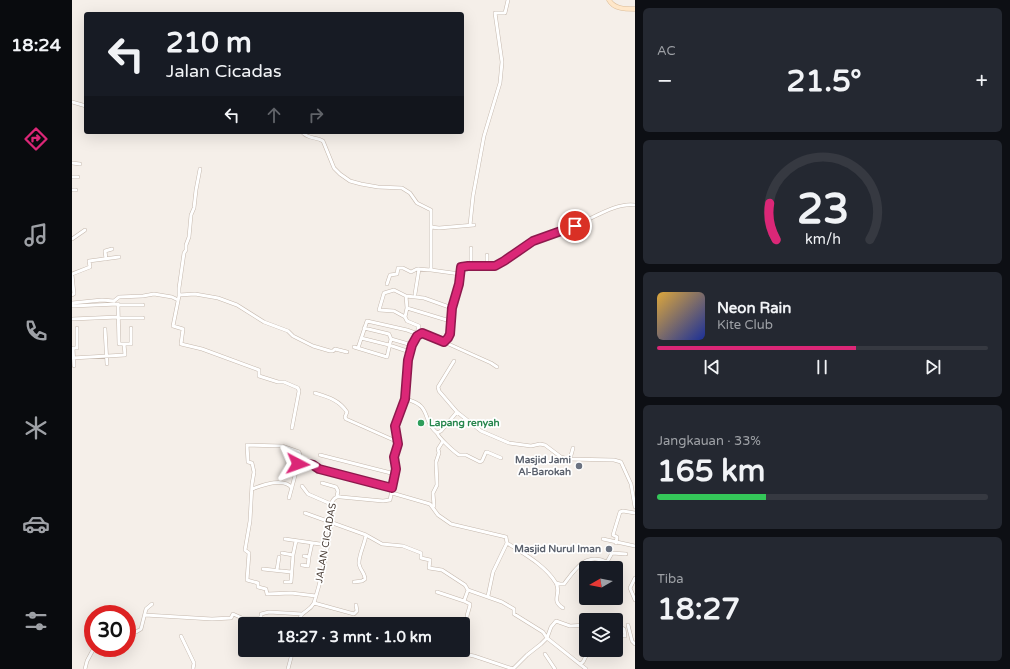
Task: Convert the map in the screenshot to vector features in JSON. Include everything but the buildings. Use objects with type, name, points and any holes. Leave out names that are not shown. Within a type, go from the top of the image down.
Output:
[{"type":"street","points":[[431,227],[439,228],[472,225],[471,211],[476,174],[478,172],[485,132],[500,83],[502,64],[495,14],[504,13],[508,0]]},
{"type":"street","points":[[609,0],[615,7],[635,9]]},
{"type":"street","points":[[72,102],[84,105]]},
{"type":"street","points":[[304,134],[308,137],[323,141],[334,168],[350,181],[378,187],[393,187],[407,190],[417,203],[431,210],[430,270]]},
{"type":"street","points":[[72,163],[80,164]]},
{"type":"street","points":[[200,169],[194,208],[191,215],[189,237],[184,253],[179,295],[173,325],[183,329],[181,344],[202,349],[259,370],[259,376],[277,382],[286,382],[298,388],[299,391],[294,409],[292,428]]},
{"type":"street","points":[[72,177],[78,177]]},
{"type":"street","points":[[444,342],[450,334],[452,308],[459,284],[461,267],[498,265],[533,241],[542,237],[575,226],[610,210],[626,205],[635,205]]},
{"type":"street","points":[[72,239],[85,230]]},
{"type":"street","points":[[471,248],[471,266]]},
{"type":"street","points":[[106,259],[105,251],[112,250]]},
{"type":"street","points":[[487,255],[487,266]]},
{"type":"street","points":[[85,269],[90,267],[89,261],[119,257]]},
{"type":"street","points":[[387,284],[390,274],[397,274],[398,268],[411,272],[419,269],[460,274]]},
{"type":"street","points":[[415,294],[419,269]]},
{"type":"street","points":[[72,275],[74,294],[72,295]]},
{"type":"street","points":[[452,308],[424,298],[406,296],[394,290],[384,294],[379,310],[391,310],[405,316],[408,321],[419,326],[410,352],[405,399],[395,426],[398,442],[394,457],[396,469],[392,493],[430,504],[438,515],[451,524],[504,536],[507,539],[507,543],[493,572],[488,596]]},
{"type":"street","points":[[72,302],[102,300],[114,301],[119,297],[151,296],[153,294],[172,297],[178,300]]},
{"type":"street","points":[[179,295],[195,294],[218,298],[237,305],[264,322],[288,331],[293,336],[314,346],[330,351],[335,349],[347,352]]},
{"type":"street","points":[[405,316],[407,308],[406,296]]},
{"type":"street","points":[[72,306],[118,304],[143,305]]},
{"type":"street","points":[[118,305],[119,344],[132,344],[131,328]]},
{"type":"street","points":[[407,308],[450,321]]},
{"type":"street","points":[[72,319],[143,318]]},
{"type":"street","points":[[364,328],[386,332],[389,334],[391,339],[386,358],[356,348],[361,338],[366,321],[417,334],[426,334],[497,367]]},
{"type":"street","points":[[74,366],[73,348],[77,348],[77,328]]},
{"type":"street","points":[[106,329],[107,364]]},
{"type":"street","points":[[361,338],[410,352]]},
{"type":"street","points":[[391,339],[412,345]]},
{"type":"street","points":[[73,358],[125,355],[124,344]]},
{"type":"street","points":[[454,361],[438,387],[439,391],[456,412],[481,431],[509,443],[531,446],[540,444],[544,445],[561,456],[570,459],[614,460],[621,462],[625,467],[631,484],[635,507]]},
{"type":"street","points":[[315,393],[329,397],[339,403],[347,412],[345,417],[346,419],[398,442]]},
{"type":"street","points":[[405,399],[422,406],[434,430],[442,440],[459,455],[466,456],[479,462],[482,461],[486,452],[501,458]]},
{"type":"street","points":[[437,433],[441,431],[456,412]]},
{"type":"street","points":[[434,508],[434,493],[437,485],[436,462],[439,453],[438,449],[442,440]]},
{"type":"street","points":[[289,498],[299,462],[299,452],[284,447],[247,445],[248,462],[252,464],[254,472],[250,521],[245,550],[249,553],[247,580],[258,583],[258,587],[266,589],[267,594],[291,593],[316,596]]},
{"type":"street","points":[[570,459],[573,448]]},
{"type":"street","points":[[320,455],[395,474]]},
{"type":"street","points":[[299,462],[313,465],[319,469],[392,488]]},
{"type":"street","points":[[252,488],[283,482],[290,485],[292,488]]},
{"type":"street","points":[[322,483],[336,487],[338,491],[337,496]]},
{"type":"street","points":[[302,486],[308,494],[331,504]]},
{"type":"street","name":"JALAN CICADAS","points":[[314,603],[328,545],[331,522],[331,504],[334,498],[337,496],[387,501],[390,500],[392,493]]},
{"type":"street","points":[[616,543],[617,537],[612,535],[620,512],[623,511],[635,514]]},
{"type":"street","points":[[305,513],[366,535],[382,544],[402,546],[421,553],[421,558],[430,560],[429,568],[442,570],[465,585],[468,590],[488,596],[514,609],[514,614],[543,632],[548,638],[586,669]]},
{"type":"street","points":[[354,582],[365,579],[359,562],[366,535]]},
{"type":"street","points":[[285,539],[328,545]]},
{"type":"street","points":[[603,539],[635,546]]},
{"type":"street","points":[[285,582],[290,582],[296,541]]},
{"type":"street","points":[[302,565],[308,566],[312,543]]},
{"type":"street","points":[[507,543],[539,565],[556,582],[562,584],[564,584],[576,568],[592,558],[597,558],[607,562],[612,553],[626,554]]},
{"type":"street","points":[[282,553],[293,555]]},
{"type":"street","points":[[304,556],[309,557]]},
{"type":"street","points":[[277,570],[279,557]]},
{"type":"street","points":[[263,569],[291,572]]},
{"type":"street","points":[[635,578],[630,588],[635,600]]},
{"type":"street","points":[[556,582],[558,592],[556,601],[558,605],[563,608]]},
{"type":"street","points":[[464,601],[468,590]]},
{"type":"street","points":[[437,592],[470,604],[467,617]]},
{"type":"street","points":[[145,615],[212,619],[231,618],[233,614],[240,618],[261,618],[262,614],[269,612],[302,614],[312,608],[314,603],[354,614],[357,611],[356,605]]},
{"type":"street","points":[[136,632],[138,632],[142,626],[146,609],[152,604]]},
{"type":"street","points":[[470,655],[513,669],[548,638],[551,627],[556,621],[570,626],[579,625]]},
{"type":"street","points":[[628,625],[632,641],[635,644]]},
{"type":"street","points":[[623,628],[625,636],[623,636]]},
{"type":"street","points":[[181,636],[194,664],[193,669]]},
{"type":"street","points":[[545,654],[555,669]]},
{"type":"street","points":[[85,669],[89,657]]},
{"type":"street","points":[[288,669],[291,657]]},
{"type":"street","points":[[580,664],[586,657]]},
{"type":"place","name":"Lapang renyah","points":[[421,423]]},
{"type":"place","name":"Masjid Jami Al-Barokah","points":[[579,466]]},
{"type":"place","name":"Masjid Nurul Iman","points":[[609,549]]},
{"type":"route","points":[[298,464],[299,462],[313,465],[319,469],[392,488],[396,469],[394,457],[398,444],[394,429],[405,399],[408,360],[412,345],[418,334],[422,333],[444,342],[448,338],[450,334],[452,308],[459,284],[461,267],[498,265],[533,241],[575,226]]}]
